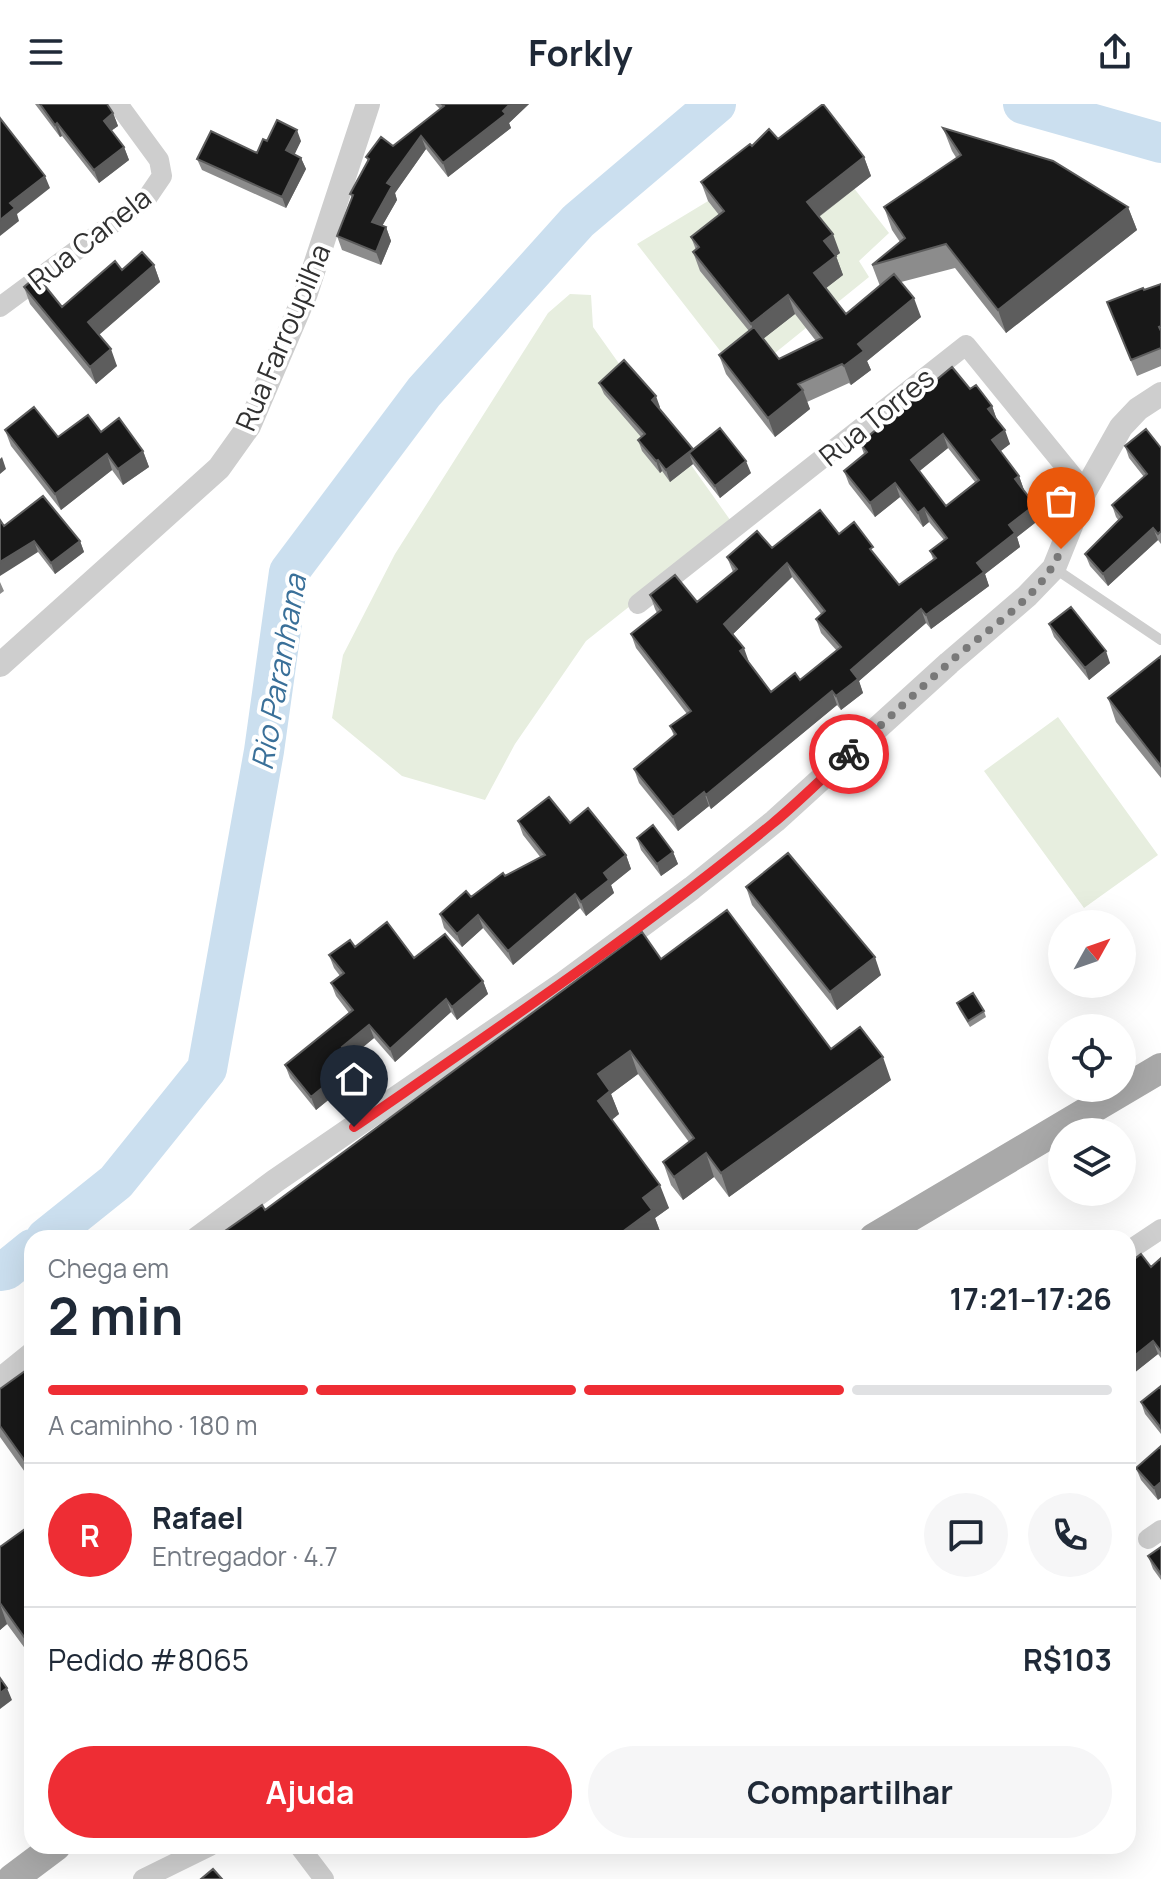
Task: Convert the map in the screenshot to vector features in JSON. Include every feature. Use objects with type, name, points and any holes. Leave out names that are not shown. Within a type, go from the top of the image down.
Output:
[{"type":"main road","points":[[888,1230],[1157,1077]]},
{"type":"main road","points":[[12,1879],[45,1854]]},
{"type":"street","name":"Rua Canela","points":[[0,307],[147,198],[162,176],[159,160],[118,104]]},
{"type":"street","name":"Rua Farroupilha","points":[[0,665],[219,468],[249,426],[306,293],[368,104]]},
{"type":"street","name":"Rua Torres","points":[[638,604],[966,345],[1085,491]]},
{"type":"street","points":[[209,1230],[275,1181],[564,983],[692,888],[775,821],[1027,596],[1054,568],[1085,491],[1121,427],[1138,409],[1161,394]]},
{"type":"street","points":[[1136,1246],[1161,1229]]},
{"type":"street","points":[[0,1380],[24,1360]]},
{"type":"street","points":[[143,1879],[194,1854]]},
{"type":"street","points":[[305,1854],[324,1879]]},
{"type":"lane","points":[[1054,568],[1161,640]]},
{"type":"green space","points":[[814,137],[889,233],[859,261],[869,277],[775,353],[760,344],[732,366],[637,244]]},
{"type":"green space","points":[[570,294],[591,295],[593,327],[733,524],[586,641],[515,744],[485,800],[402,776],[332,718],[343,655],[395,554],[548,313]]},
{"type":"green space","points":[[1058,717],[1158,855],[1084,908],[984,771]]},
{"type":"building","points":[[40,104],[107,104],[113,113],[104,121],[124,147],[94,170]]},
{"type":"building","points":[[442,104],[510,104],[503,111],[506,114],[443,163],[421,136],[387,183],[392,186],[372,222],[386,227],[376,252],[337,236],[353,195],[350,194],[369,159],[366,157],[381,137],[393,146],[444,106]]},
{"type":"building","points":[[823,104],[864,157],[807,202],[833,234],[824,241],[836,256],[814,273],[846,314],[894,274],[914,298],[858,344],[864,351],[844,366],[842,364],[798,384],[803,390],[768,418],[719,355],[754,327],[779,359],[822,338],[788,295],[751,324],[693,252],[699,247],[691,237],[724,211],[701,182],[750,144],[752,146],[769,129],[778,139]]},
{"type":"building","points":[[0,118],[45,176],[10,203],[15,208],[0,220]]},
{"type":"building","points":[[277,120],[297,130],[286,150],[301,158],[282,197],[197,159],[211,131],[257,153]]},
{"type":"building","points":[[943,128],[1053,161],[1128,207],[998,310],[946,244],[872,265],[905,238],[884,207],[961,155]]},
{"type":"building","points":[[142,252],[154,265],[88,322],[111,349],[90,367],[24,287],[37,276],[62,307],[115,261],[122,270]]},
{"type":"building","points":[[1161,284],[1161,348],[1131,360],[1107,302]]},
{"type":"building","points":[[624,360],[656,396],[652,400],[693,449],[666,470],[638,440],[645,434],[599,383]]},
{"type":"building","points":[[952,367],[970,389],[976,385],[992,406],[988,409],[1005,430],[992,440],[1019,476],[1015,479],[1035,505],[1009,525],[1015,533],[977,563],[984,572],[926,615],[921,609],[851,670],[858,679],[836,696],[832,691],[706,795],[704,792],[673,817],[634,769],[676,734],[670,726],[691,711],[631,634],[661,610],[650,595],[675,575],[697,602],[737,569],[727,557],[757,531],[772,548],[820,510],[839,534],[854,522],[873,547],[870,549],[899,585],[936,558],[930,551],[947,538],[924,508],[918,513],[895,483],[870,503],[844,471],[867,452],[860,443]],"holes":[[[943,434],[979,480],[946,506],[911,460]],[[787,563],[825,611],[816,619],[841,647],[800,680],[795,673],[771,692],[740,651],[744,648],[724,624]]]},
{"type":"building","points":[[34,407],[58,437],[88,415],[101,432],[119,418],[143,451],[118,469],[107,454],[55,494],[5,430]]},
{"type":"building","points":[[720,428],[746,461],[715,486],[689,453]]},
{"type":"building","points":[[1146,429],[1161,448],[1161,531],[1158,534],[1153,528],[1103,574],[1085,554],[1122,517],[1112,505],[1147,474],[1125,446]]},
{"type":"building","points":[[43,496],[80,541],[51,563],[34,541],[0,562],[0,520],[4,526]]},
{"type":"building","points":[[1071,607],[1106,651],[1085,668],[1049,624]]},
{"type":"building","points":[[1161,656],[1161,766],[1108,698]]},
{"type":"building","points":[[549,797],[570,823],[588,808],[626,855],[604,873],[609,880],[581,902],[575,894],[508,951],[478,915],[457,934],[440,914],[466,891],[471,897],[503,873],[505,876],[545,855],[518,821]]},
{"type":"building","points":[[653,825],[673,852],[657,864],[637,838]]},
{"type":"building","points":[[788,853],[875,957],[830,992],[746,887]]},
{"type":"building","points":[[727,910],[831,1049],[860,1027],[883,1057],[721,1173],[706,1153],[674,1177],[663,1162],[694,1138],[630,1051],[598,1074],[610,1091],[598,1101],[660,1185],[643,1198],[652,1210],[625,1230],[226,1230],[262,1205],[265,1210],[642,932],[661,959]]},
{"type":"building","points":[[387,922],[414,958],[445,934],[483,981],[452,1007],[446,999],[390,1049],[369,1025],[342,1047],[356,1070],[340,1079],[338,1075],[311,1097],[285,1065],[353,1010],[331,983],[344,973],[329,955],[350,940],[355,947]]},
{"type":"building","points":[[973,993],[984,1011],[968,1021],[957,1003]]},
{"type":"building","points":[[1141,1254],[1151,1267],[1161,1258],[1161,1351],[1153,1341],[1136,1355],[1136,1258]]},
{"type":"building","points":[[24,1372],[24,1460],[0,1426],[0,1389]]},
{"type":"building","points":[[1161,1386],[1161,1428],[1141,1402]]},
{"type":"building","points":[[1161,1446],[1161,1482],[1154,1488],[1136,1468]]},
{"type":"building","points":[[24,1530],[24,1637],[0,1603],[0,1547]]},
{"type":"building","points":[[1161,1547],[1161,1574],[1148,1556]]},
{"type":"building","points":[[0,1678],[7,1688],[0,1693]]},
{"type":"building","points":[[213,1869],[222,1879],[201,1879]]},
{"type":"waterway","name":"Rio Paranhana","points":[[56,1230],[116,1182],[207,1069],[264,751],[289,572],[424,392],[578,221],[716,104]]},
{"type":"waterway","name":"Rio Paranhana","points":[[1023,104],[1161,143]]},
{"type":"waterway","name":"Rio Paranhana","points":[[0,1271],[6,1270],[24,1255]]},
{"type":"way so far","points":[[849,754],[1027,596],[1054,568],[1061,549]]},
{"type":"route","points":[[354,1127],[564,983],[692,888],[775,821],[849,754]]}]
